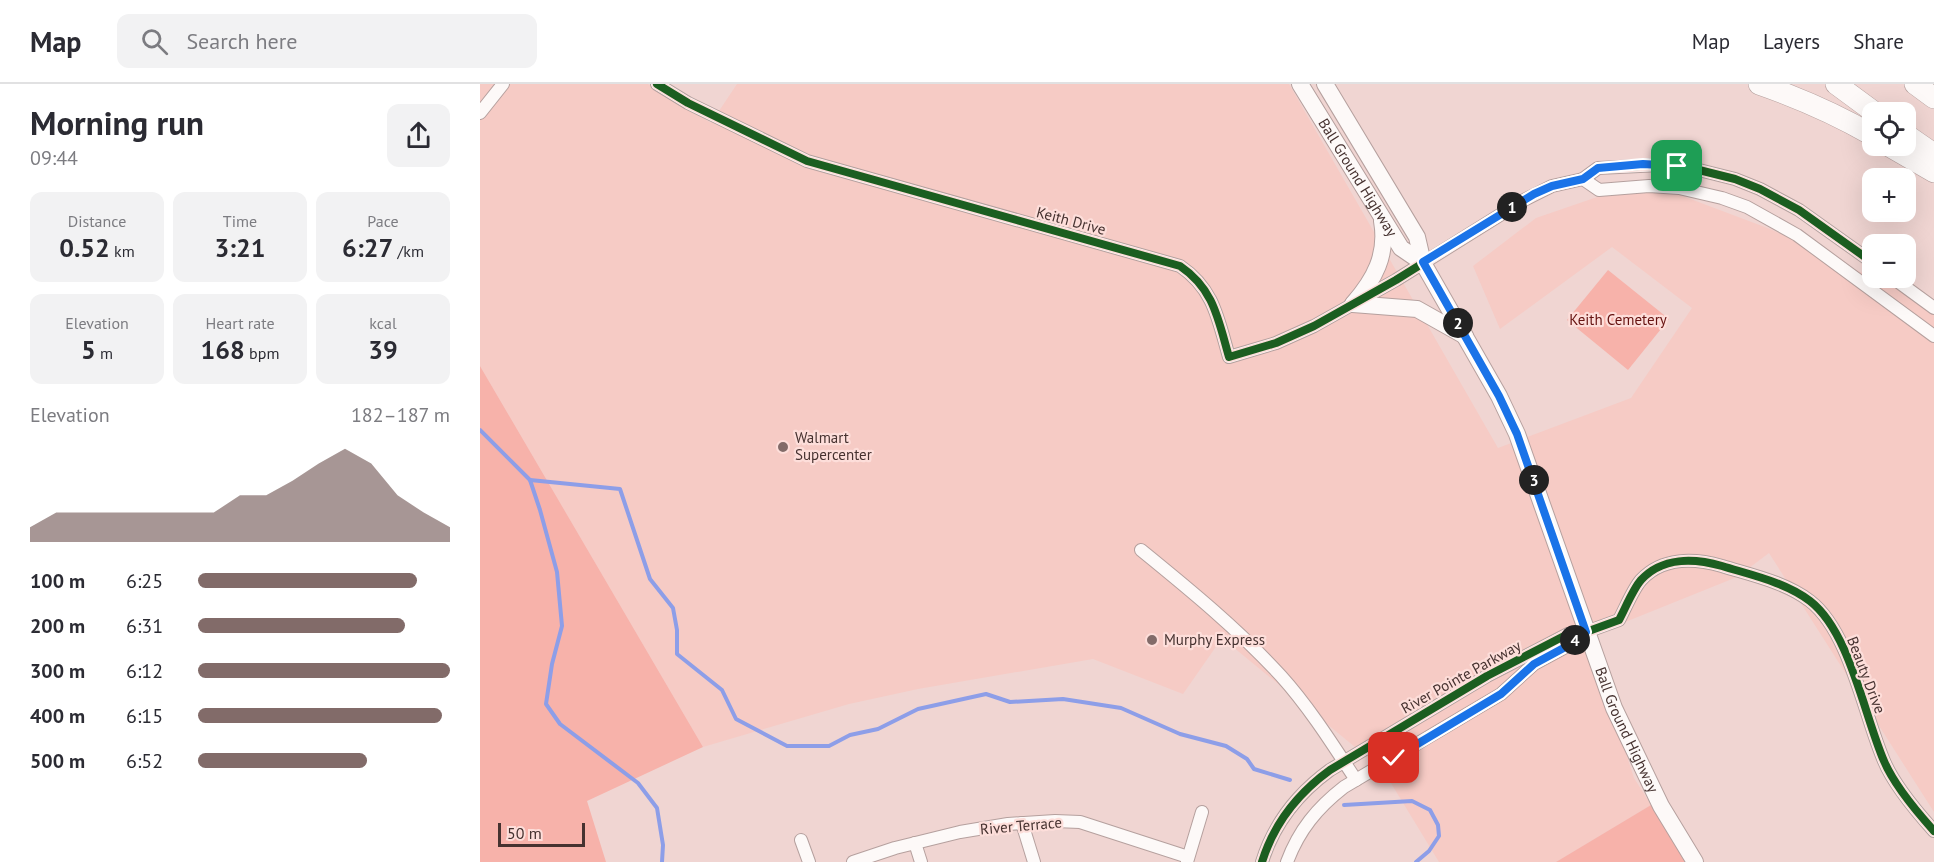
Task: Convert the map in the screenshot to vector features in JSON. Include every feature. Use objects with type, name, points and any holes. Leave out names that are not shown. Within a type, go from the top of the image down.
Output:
[{"type":"highway","points":[[1759,84],[1832,113],[1862,130]]},
{"type":"highway","points":[[1836,84],[1862,103]]},
{"type":"highway","points":[[1915,84],[1934,98]]},
{"type":"highway","points":[[1916,141],[1934,153]]},
{"type":"highway","points":[[1906,156],[1934,172]]},
{"type":"main road","name":"Ball Ground Highway","points":[[1300,84],[1401,248],[1423,262]]},
{"type":"main road","name":"Ball Ground Highway","points":[[1325,84],[1417,237],[1423,262],[1499,396],[1517,434],[1586,632],[1627,739],[1661,806],[1695,862]]},
{"type":"main road","points":[[1353,304],[1371,281],[1382,256],[1384,233],[1381,215]]},
{"type":"main road","points":[[1353,304],[1417,309],[1465,336]]},
{"type":"street","points":[[480,113],[503,84]]},
{"type":"street","name":"Keith Drive","points":[[657,84],[687,103],[807,161],[1180,266],[1194,275],[1208,293],[1229,357],[1276,343],[1314,326],[1534,194],[1552,186],[1583,179],[1598,168],[1643,164],[1690,168],[1735,179],[1767,192],[1799,210],[1862,255]]},
{"type":"street","points":[[1583,179],[1599,190],[1634,186],[1679,188],[1715,196],[1747,207],[1797,235],[1934,336]]},
{"type":"street","points":[[1907,288],[1934,308]]},
{"type":"street","points":[[1142,550],[1269,663],[1292,689],[1356,780]]},
{"type":"street","name":"Beauty Drive","points":[[1586,632],[1619,620],[1641,580],[1665,563],[1689,560],[1714,564],[1793,590],[1811,602],[1834,629],[1845,653],[1884,763],[1912,806],[1934,831]]},
{"type":"street","name":"River Pointe Parkway","points":[[1262,862],[1272,835],[1282,817],[1312,783],[1344,761],[1487,676],[1568,634],[1586,632]]},
{"type":"street","name":"River Pointe Parkway","points":[[1287,862],[1300,832],[1312,815],[1329,799],[1356,780],[1501,694],[1534,664],[1571,644],[1586,632]]},
{"type":"street","points":[[1187,859],[1202,812]]},
{"type":"street","name":"River Terrace","points":[[853,862],[915,843],[969,830],[1056,821],[1080,822],[1187,859]]},
{"type":"street","points":[[1022,823],[1034,862]]},
{"type":"street","points":[[801,840],[809,862]]},
{"type":"street","points":[[915,843],[921,862]]},
{"type":"shaded area","points":[[480,84],[648,84],[711,123],[737,84],[1289,84],[1498,448],[1631,398],[1692,308],[1612,247],[1500,329],[1473,266],[1536,218],[1603,195],[1672,192],[1770,229],[1862,273],[1862,288],[1894,288],[1934,307],[1934,812],[1769,553],[1737,577],[1588,637],[1634,778],[1651,805],[1556,862],[1439,862],[1383,770],[1222,638],[1183,694],[1093,659],[918,689],[849,704],[703,747],[480,366]]},
{"type":"green space","name":"Keith Cemetery","points":[[1608,270],[1669,319],[1628,370],[1567,320]]},
{"type":"green space","points":[[480,366],[703,747],[587,801],[606,862],[480,862]]},
{"type":"green space","points":[[1651,805],[1685,862],[1556,862]]},
{"type":"waterway","points":[[480,430],[530,480],[557,572],[562,626],[552,664],[546,704],[560,724],[638,783],[657,808],[663,845],[662,862]]},
{"type":"waterway","points":[[530,480],[620,489],[650,579],[673,608],[677,630],[677,654],[722,690],[736,719],[787,746],[829,746],[850,735],[878,729],[918,709],[986,694],[1010,702],[1063,699],[1121,708],[1180,734],[1226,746],[1247,759],[1254,769],[1290,780]]},
{"type":"waterway","points":[[1344,805],[1412,801],[1430,810],[1438,825],[1439,836],[1429,851],[1416,862]]},
{"type":"cycle path","points":[[657,84],[688,103],[807,161],[1180,266],[1208,295],[1218,318],[1229,357],[1276,343],[1314,326],[1396,280],[1524,200],[1552,186],[1583,179],[1598,168],[1661,165],[1691,168],[1735,179],[1760,189],[1799,210],[1862,255]]},
{"type":"cycle path","points":[[1262,862],[1273,835],[1288,810],[1307,789],[1330,770],[1487,676],[1568,634],[1586,632],[1619,620],[1635,589],[1649,572],[1668,563],[1679,561],[1722,566],[1779,584],[1800,594],[1824,615],[1846,653],[1888,770],[1906,798],[1934,831]]},
{"type":"place","name":"Walmart Supercenter","points":[[783,447]]},
{"type":"place","name":"Murphy Express","points":[[1152,640]]},
{"type":"route","points":[[1394,758],[1501,694],[1534,664],[1571,644],[1586,632],[1517,434],[1499,396],[1423,262],[1534,194],[1552,186],[1583,179],[1598,168],[1643,164],[1677,166]]}]
